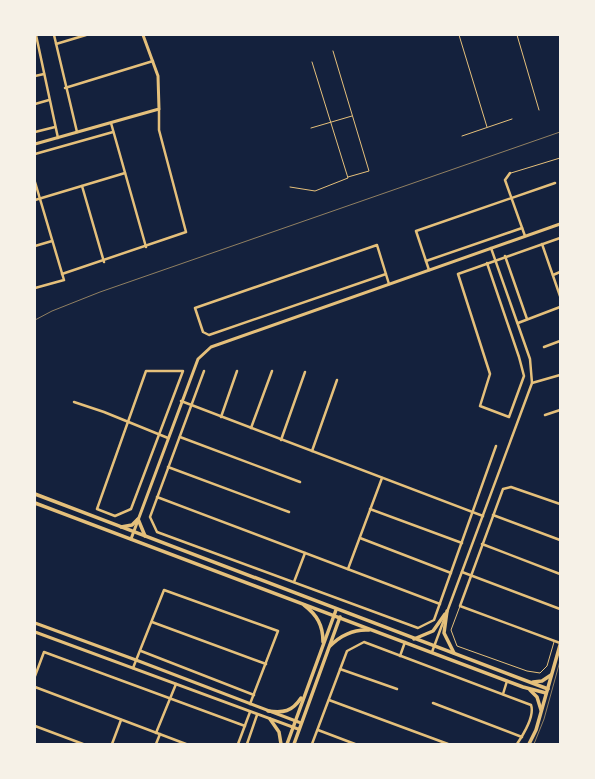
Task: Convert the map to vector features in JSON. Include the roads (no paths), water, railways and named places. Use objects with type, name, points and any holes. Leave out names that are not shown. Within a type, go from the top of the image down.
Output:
[{"type":"main road","points":[[35,494],[336,610],[548,689]]},
{"type":"main road","points":[[35,503],[523,687],[546,693]]},
{"type":"main road","points":[[120,527],[132,525],[138,519],[143,534],[146,537]]},
{"type":"main road","points":[[300,602],[318,618],[322,631],[323,645]]},
{"type":"main road","points":[[287,744],[336,610]]},
{"type":"main road","points":[[414,639],[433,631],[447,611]]},
{"type":"main road","points":[[447,611],[444,633],[448,645],[455,654]]},
{"type":"main road","points":[[294,744],[342,612]]},
{"type":"main road","points":[[329,647],[347,633],[361,630],[374,630]]},
{"type":"main road","points":[[529,744],[536,730],[560,644]]},
{"type":"main road","points":[[526,681],[542,681],[548,678],[552,673]]},
{"type":"main road","points":[[523,687],[537,697],[541,707],[540,715]]},
{"type":"main road","points":[[268,711],[280,712],[289,710],[294,707],[305,693]]},
{"type":"main road","points":[[270,719],[278,732],[281,744]]},
{"type":"street","points":[[36,35],[37,48],[58,138]]},
{"type":"street","points":[[54,35],[65,88],[77,132]]},
{"type":"street","points":[[56,44],[86,35]]},
{"type":"street","points":[[62,274],[104,262],[186,232],[159,130],[159,82],[143,35]]},
{"type":"street","points":[[65,88],[153,61]]},
{"type":"street","points":[[35,76],[44,74]]},
{"type":"street","points":[[35,104],[49,100]]},
{"type":"street","points":[[35,144],[159,109]]},
{"type":"street","points":[[111,123],[146,246]]},
{"type":"street","points":[[35,132],[55,126]]},
{"type":"street","points":[[35,154],[113,132]]},
{"type":"street","points":[[35,200],[125,173]]},
{"type":"street","points":[[510,173],[505,180],[525,236]]},
{"type":"street","points":[[35,182],[64,280],[35,288]]},
{"type":"street","points":[[429,270],[416,231],[556,183]]},
{"type":"street","points":[[82,186],[104,262]]},
{"type":"street","points":[[131,539],[198,359],[211,347],[560,224]]},
{"type":"street","points":[[426,261],[522,228]]},
{"type":"street","points":[[487,263],[524,376],[509,417],[480,406],[490,374],[458,274],[505,256],[560,238]]},
{"type":"street","points":[[35,246],[52,241]]},
{"type":"street","points":[[542,244],[560,296]]},
{"type":"street","points":[[386,274],[209,335],[203,332],[195,308],[377,245],[386,274],[389,284]]},
{"type":"street","points":[[432,652],[532,383],[530,359],[491,248]]},
{"type":"street","points":[[505,256],[527,319]]},
{"type":"street","points":[[553,275],[560,272]]},
{"type":"street","points":[[518,323],[560,307]]},
{"type":"street","points":[[544,347],[560,341]]},
{"type":"street","points":[[146,371],[183,371],[131,509],[115,516],[97,509],[129,422],[146,371]]},
{"type":"street","points":[[204,371],[150,517],[157,532],[418,628],[434,620],[474,512],[496,446]]},
{"type":"street","points":[[221,417],[237,371]]},
{"type":"street","points":[[251,428],[272,372]]},
{"type":"street","points":[[281,440],[305,372]]},
{"type":"street","points":[[532,383],[560,375]]},
{"type":"street","points":[[312,451],[337,380]]},
{"type":"street","points":[[74,402],[168,438]]},
{"type":"street","points":[[181,402],[483,516]]},
{"type":"street","points":[[545,415],[560,410]]},
{"type":"street","points":[[180,436],[300,482]]},
{"type":"street","points":[[168,467],[289,512]]},
{"type":"street","points":[[348,569],[382,478]]},
{"type":"street","points":[[560,504],[508,486],[501,491],[460,606],[560,644]]},
{"type":"street","points":[[157,497],[440,604]]},
{"type":"street","points":[[370,509],[462,543]]},
{"type":"street","points":[[493,515],[560,540]]},
{"type":"street","points":[[360,538],[451,573]]},
{"type":"street","points":[[482,544],[560,574]]},
{"type":"street","points":[[294,582],[305,553]]},
{"type":"street","points":[[462,572],[560,609]]},
{"type":"street","points":[[133,668],[164,590],[278,631],[250,704]]},
{"type":"street","points":[[152,622],[266,664]]},
{"type":"street","points":[[35,623],[301,723]]},
{"type":"street","points":[[35,632],[298,730]]},
{"type":"street","points":[[312,744],[347,651],[364,642],[531,705],[530,715],[522,737],[517,744]]},
{"type":"street","points":[[400,656],[405,642]]},
{"type":"street","points":[[140,651],[254,695]]},
{"type":"street","points":[[35,676],[44,652],[245,726]]},
{"type":"street","points":[[340,669],[398,690]]},
{"type":"street","points":[[502,694],[507,681]]},
{"type":"street","points":[[156,744],[170,698],[176,684]]},
{"type":"street","points":[[35,687],[186,744]]},
{"type":"street","points":[[329,700],[448,744]]},
{"type":"street","points":[[433,703],[522,737]]},
{"type":"street","points":[[238,744],[250,712]]},
{"type":"street","points":[[247,744],[257,715]]},
{"type":"street","points":[[112,744],[121,720]]},
{"type":"street","points":[[35,726],[83,744]]},
{"type":"street","points":[[318,730],[355,744]]},
{"type":"lane","points":[[459,35],[487,128]]},
{"type":"lane","points":[[517,35],[539,110]]},
{"type":"lane","points":[[290,187],[315,191],[369,171],[333,51]]},
{"type":"lane","points":[[312,62],[348,178]]},
{"type":"lane","points":[[311,128],[352,116]]},
{"type":"lane","points":[[462,136],[512,119]]},
{"type":"lane","points":[[510,173],[560,158]]},
{"type":"lane","points":[[460,606],[450,630],[457,646],[527,671],[540,673],[547,666],[554,641]]},
{"type":"railway","points":[[35,320],[52,311],[100,292],[560,132]]},
{"type":"railway","points":[[534,744],[544,719],[560,661]]}]
